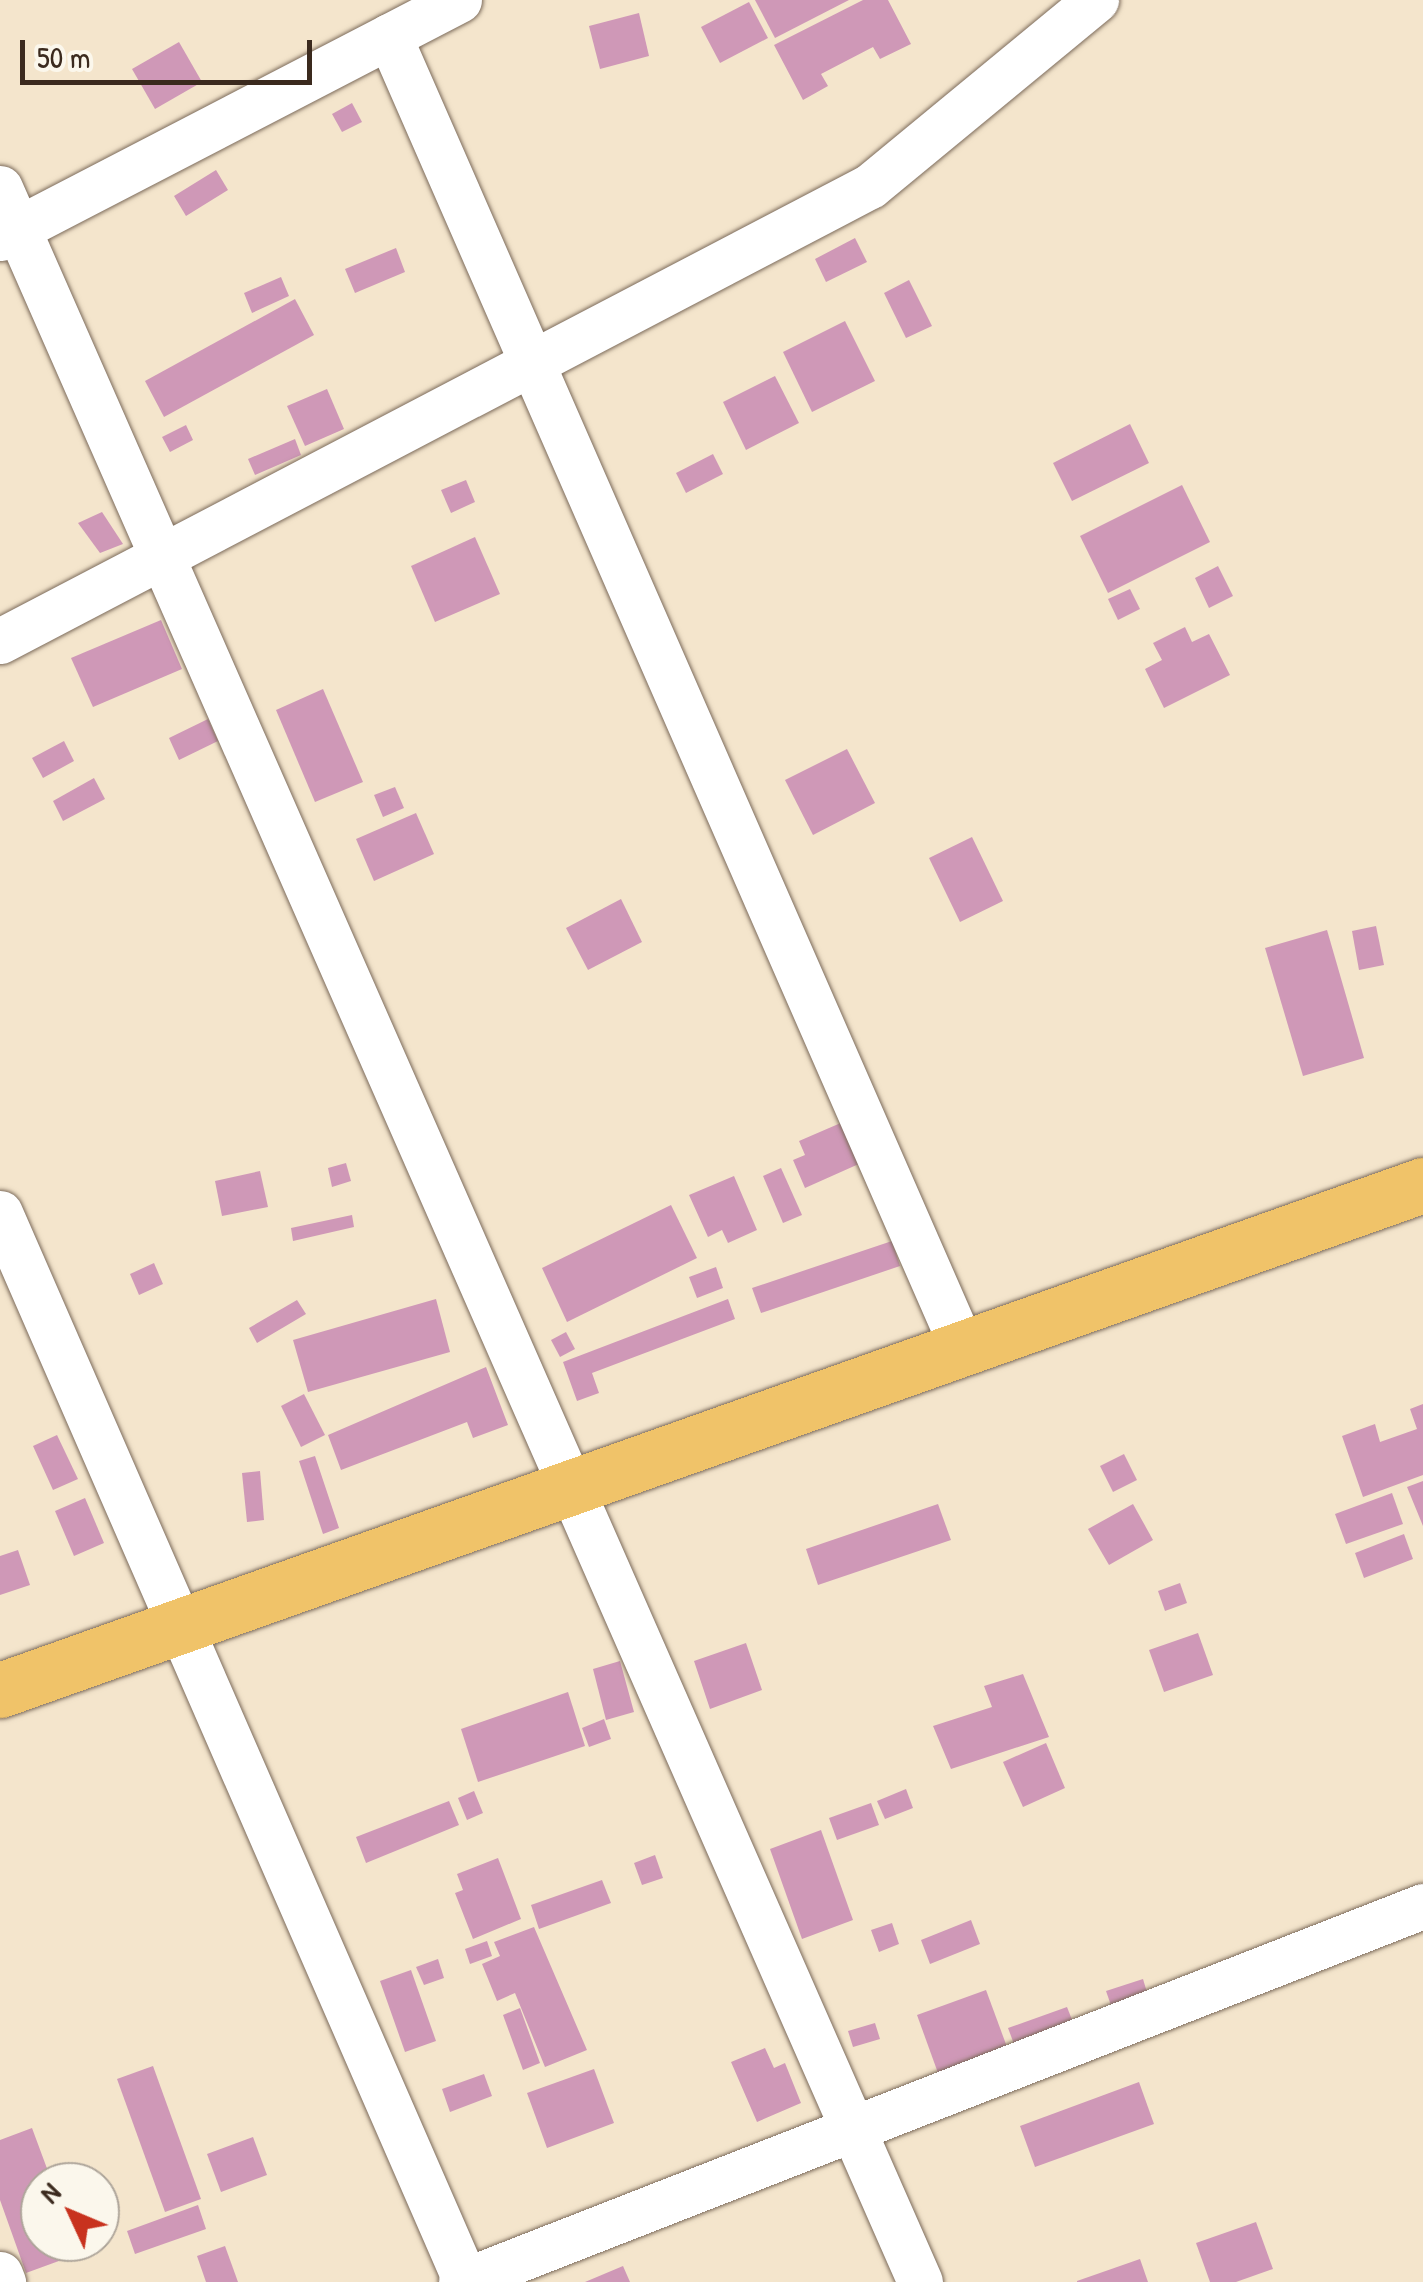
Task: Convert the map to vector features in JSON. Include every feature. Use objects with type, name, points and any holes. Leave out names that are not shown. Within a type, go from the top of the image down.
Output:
[{"type":"main road","points":[[0,1690],[1423,1185]]},
{"type":"street","points":[[9,233],[460,0]]},
{"type":"street","points":[[0,641],[870,186],[1087,3]]},
{"type":"street","points":[[390,36],[964,1348]]},
{"type":"street","points":[[0,188],[9,233],[162,556],[920,2282]]},
{"type":"street","points":[[0,1213],[464,2282],[1423,1906]]},
{"type":"street","points":[[0,2274],[3,2282]]},
{"type":"building","points":[[755,0],[849,0],[775,38]]},
{"type":"building","points":[[863,0],[888,0],[911,44],[880,59],[873,47],[821,74],[828,86],[803,100],[774,45]]},
{"type":"building","points":[[749,2],[768,38],[720,63],[701,27]]},
{"type":"building","points":[[639,13],[649,56],[600,69],[589,26]]},
{"type":"building","points":[[179,42],[202,82],[155,109],[132,69]]},
{"type":"building","points":[[352,103],[362,122],[342,132],[332,114]]},
{"type":"building","points":[[216,170],[228,190],[186,216],[174,196]]},
{"type":"building","points":[[855,238],[867,262],[826,282],[815,259]]},
{"type":"building","points":[[396,248],[405,272],[355,293],[345,269]]},
{"type":"building","points":[[281,277],[289,296],[252,313],[244,293]]},
{"type":"building","points":[[909,280],[932,326],[906,338],[884,293]]},
{"type":"building","points":[[295,299],[314,335],[164,417],[145,381]]},
{"type":"building","points":[[845,321],[875,381],[812,412],[783,352]]},
{"type":"building","points":[[775,376],[799,423],[746,450],[723,402]]},
{"type":"building","points":[[327,389],[344,429],[305,446],[287,406]]},
{"type":"building","points":[[1130,424],[1149,463],[1072,501],[1053,463]]},
{"type":"building","points":[[186,425],[193,440],[170,452],[162,437]]},
{"type":"building","points":[[295,439],[301,455],[255,475],[248,459]]},
{"type":"building","points":[[713,454],[723,474],[686,493],[676,473]]},
{"type":"building","points":[[466,480],[475,502],[451,513],[441,490]]},
{"type":"building","points":[[1182,485],[1210,542],[1108,593],[1080,536]]},
{"type":"building","points":[[102,512],[123,544],[100,553],[78,523]]},
{"type":"building","points":[[475,537],[500,594],[435,622],[411,566]]},
{"type":"building","points":[[1218,566],[1233,596],[1209,608],[1195,578]]},
{"type":"building","points":[[1130,589],[1140,609],[1118,620],[1108,599]]},
{"type":"building","points":[[161,620],[182,669],[93,707],[71,658]]},
{"type":"building","points":[[1185,627],[1192,642],[1209,634],[1230,675],[1164,708],[1145,669],[1162,660],[1153,643]]},
{"type":"building","points":[[323,689],[363,782],[315,802],[276,710]]},
{"type":"building","points":[[208,719],[218,741],[179,760],[169,738]]},
{"type":"building","points":[[64,741],[74,761],[43,778],[32,758]]},
{"type":"building","points":[[847,749],[875,803],[813,835],[785,780]]},
{"type":"building","points":[[94,778],[105,799],[63,821],[53,801]]},
{"type":"building","points":[[395,787],[404,808],[383,817],[374,795]]},
{"type":"building","points":[[416,813],[434,854],[374,881],[356,839]]},
{"type":"building","points":[[972,837],[1003,901],[960,922],[929,858]]},
{"type":"building","points":[[621,899],[642,942],[588,970],[566,928]]},
{"type":"building","points":[[1376,926],[1384,965],[1359,970],[1352,931]]},
{"type":"building","points":[[1327,930],[1364,1058],[1303,1076],[1265,948]]},
{"type":"building","points":[[843,1122],[861,1163],[805,1188],[793,1160],[805,1155],[799,1141]]},
{"type":"building","points":[[346,1163],[351,1181],[332,1187],[328,1168]]},
{"type":"building","points":[[781,1168],[802,1215],[783,1223],[763,1176]]},
{"type":"building","points":[[260,1171],[268,1207],[222,1216],[215,1181]]},
{"type":"building","points":[[734,1176],[757,1230],[728,1243],[722,1230],[708,1237],[689,1195]]},
{"type":"building","points":[[671,1205],[697,1258],[567,1322],[542,1268]]},
{"type":"building","points":[[352,1215],[354,1227],[293,1241],[291,1228]]},
{"type":"building","points":[[892,1241],[900,1266],[761,1313],[752,1288]]},
{"type":"building","points":[[154,1263],[163,1284],[139,1295],[130,1274]]},
{"type":"building","points":[[716,1267],[723,1288],[697,1298],[689,1277]]},
{"type":"building","points":[[436,1299],[450,1352],[308,1392],[293,1340]]},
{"type":"building","points":[[728,1299],[735,1319],[592,1373],[599,1393],[577,1401],[563,1362]]},
{"type":"building","points":[[297,1300],[306,1314],[257,1343],[249,1328]]},
{"type":"building","points":[[566,1332],[575,1349],[560,1357],[551,1340]]},
{"type":"building","points":[[486,1367],[508,1425],[473,1438],[467,1422],[341,1470],[328,1435]]},
{"type":"building","points":[[304,1394],[325,1435],[301,1447],[281,1406]]},
{"type":"building","points":[[1423,1404],[1423,1475],[1363,1497],[1342,1436],[1375,1424],[1380,1442],[1417,1429],[1410,1409]]},
{"type":"building","points":[[57,1435],[78,1479],[53,1490],[33,1446]]},
{"type":"building","points":[[1124,1454],[1137,1480],[1113,1492],[1100,1466]]},
{"type":"building","points":[[315,1456],[339,1528],[323,1534],[299,1461]]},
{"type":"building","points":[[260,1471],[264,1520],[247,1522],[242,1473]]},
{"type":"building","points":[[1423,1481],[1423,1526],[1407,1487]]},
{"type":"building","points":[[1392,1493],[1403,1524],[1346,1544],[1335,1514]]},
{"type":"building","points":[[85,1498],[104,1543],[74,1556],[55,1511]]},
{"type":"building","points":[[938,1504],[951,1540],[818,1585],[806,1549]]},
{"type":"building","points":[[1133,1504],[1153,1540],[1109,1565],[1088,1529]]},
{"type":"building","points":[[1404,1534],[1413,1559],[1364,1578],[1355,1553]]},
{"type":"building","points":[[18,1550],[30,1585],[0,1595],[0,1556]]},
{"type":"building","points":[[1180,1583],[1187,1603],[1165,1611],[1158,1591]]},
{"type":"building","points":[[1198,1633],[1213,1675],[1164,1692],[1149,1650]]},
{"type":"building","points":[[746,1643],[762,1690],[710,1709],[694,1661]]},
{"type":"building","points":[[620,1661],[634,1712],[606,1720],[593,1669]]},
{"type":"building","points":[[1023,1674],[1049,1737],[951,1769],[933,1726],[992,1707],[984,1686]]},
{"type":"building","points":[[568,1692],[585,1746],[478,1782],[461,1729]]},
{"type":"building","points":[[604,1719],[611,1739],[589,1747],[582,1728]]},
{"type":"building","points":[[1046,1743],[1065,1788],[1023,1807],[1003,1762]]},
{"type":"building","points":[[906,1789],[913,1808],[885,1819],[877,1801]]},
{"type":"building","points":[[474,1791],[483,1813],[467,1820],[458,1798]]},
{"type":"building","points":[[449,1801],[459,1825],[366,1863],[356,1837]]},
{"type":"building","points":[[871,1803],[879,1825],[837,1840],[829,1818]]},
{"type":"building","points":[[821,1830],[853,1920],[802,1939],[770,1849]]},
{"type":"building","points":[[655,1855],[663,1878],[642,1885],[634,1863]]},
{"type":"building","points":[[498,1858],[521,1919],[473,1939],[455,1893],[463,1890],[457,1874]]},
{"type":"building","points":[[602,1880],[611,1903],[539,1929],[531,1905]]},
{"type":"building","points":[[971,1920],[980,1944],[930,1964],[921,1940]]},
{"type":"building","points":[[892,1923],[899,1944],[879,1952],[871,1930]]},
{"type":"building","points":[[534,1927],[587,2050],[545,2067],[515,1993],[497,2001],[482,1964],[500,1956],[494,1942]]},
{"type":"building","points":[[487,1941],[492,1956],[470,1964],[465,1949]]},
{"type":"building","points":[[438,1959],[444,1978],[424,1985],[416,1967]]},
{"type":"building","points":[[411,1970],[436,2041],[405,2052],[380,1981]]},
{"type":"building","points":[[1143,1979],[1149,1999],[1113,2011],[1106,1991]]},
{"type":"building","points":[[986,1990],[1007,2047],[938,2073],[917,2015]]},
{"type":"building","points":[[1067,2007],[1076,2030],[1017,2052],[1008,2028]]},
{"type":"building","points":[[520,2008],[540,2063],[523,2070],[503,2015]]},
{"type":"building","points":[[875,2023],[880,2039],[853,2047],[848,2031]]},
{"type":"building","points":[[765,2048],[774,2068],[785,2063],[801,2103],[757,2122],[731,2062]]},
{"type":"building","points":[[153,2066],[201,2199],[165,2212],[117,2079]]},
{"type":"building","points":[[594,2069],[614,2123],[547,2148],[527,2093]]},
{"type":"building","points":[[484,2074],[492,2096],[450,2112],[442,2089]]},
{"type":"building","points":[[1139,2082],[1154,2124],[1035,2167],[1020,2126]]},
{"type":"building","points":[[32,2128],[45,2162],[20,2162],[20,2256],[0,2200],[0,2140]]},
{"type":"building","points":[[253,2137],[267,2175],[221,2192],[207,2154]]},
{"type":"building","points":[[198,2205],[206,2229],[135,2254],[127,2231]]},
{"type":"building","points":[[1256,2222],[1273,2269],[1236,2282],[1210,2282],[1196,2243]]},
{"type":"building","points":[[225,2246],[238,2282],[206,2282],[197,2256]]},
{"type":"building","points":[[1140,2259],[1148,2282],[1077,2282],[1077,2281]]},
{"type":"building","points":[[22,2262],[56,2262],[26,2273]]},
{"type":"building","points":[[623,2266],[630,2282],[585,2282]]}]
